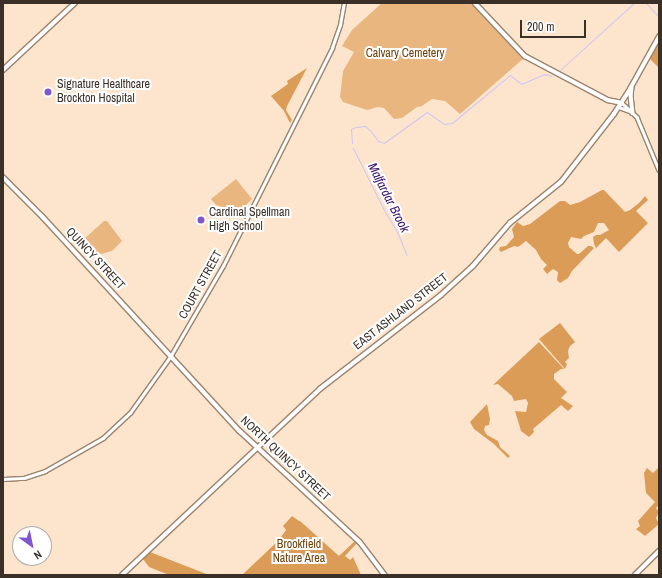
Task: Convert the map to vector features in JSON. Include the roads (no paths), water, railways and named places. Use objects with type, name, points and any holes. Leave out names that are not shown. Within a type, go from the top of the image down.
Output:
[{"type":"main road","points":[[3,70],[75,3]]},
{"type":"main road","points":[[475,3],[525,56],[620,105]]},
{"type":"main road","name":"EAST ASHLAND STREET","points":[[122,575],[256,448],[341,371],[448,289],[481,257],[510,223],[560,182],[620,105],[659,37]]},
{"type":"main road","points":[[634,83],[631,95],[634,113]]},
{"type":"main road","name":"QUINCY STREET","points":[[3,177],[43,217],[170,357]]},
{"type":"main road","name":"NORTH QUINCY STREET","points":[[170,357],[256,448],[360,542],[385,575]]},
{"type":"main road","points":[[635,575],[659,551]]},
{"type":"street","name":"COURT STREET","points":[[3,479],[24,478],[45,472],[103,438],[130,413],[170,357],[223,266],[332,48],[340,25],[344,3]]},
{"type":"street","points":[[620,105],[634,113],[659,170]]},
{"type":"waterway","name":"Malfardar Brook","points":[[560,70],[634,3]]},
{"type":"waterway","points":[[646,3],[659,17]]},
{"type":"waterway","name":"Malfardar Brook","points":[[352,143],[351,129],[365,126],[378,141],[384,143],[427,112],[444,124],[452,123],[510,75],[521,84],[544,74],[552,76]]},
{"type":"waterway","name":"Malfardar Brook","points":[[353,148],[384,210],[397,232],[407,255]]},
{"type":"place","name":"Signature Healthcare Brockton Hospital","points":[[48,92]]},
{"type":"place","name":"Cardinal Spellman High School","points":[[201,220]]},
{"type":"park label","name":"Calvary Cemetery","points":[[405,54]]},
{"type":"park label","name":"Brookfield Nature Area","points":[[299,552]]}]
